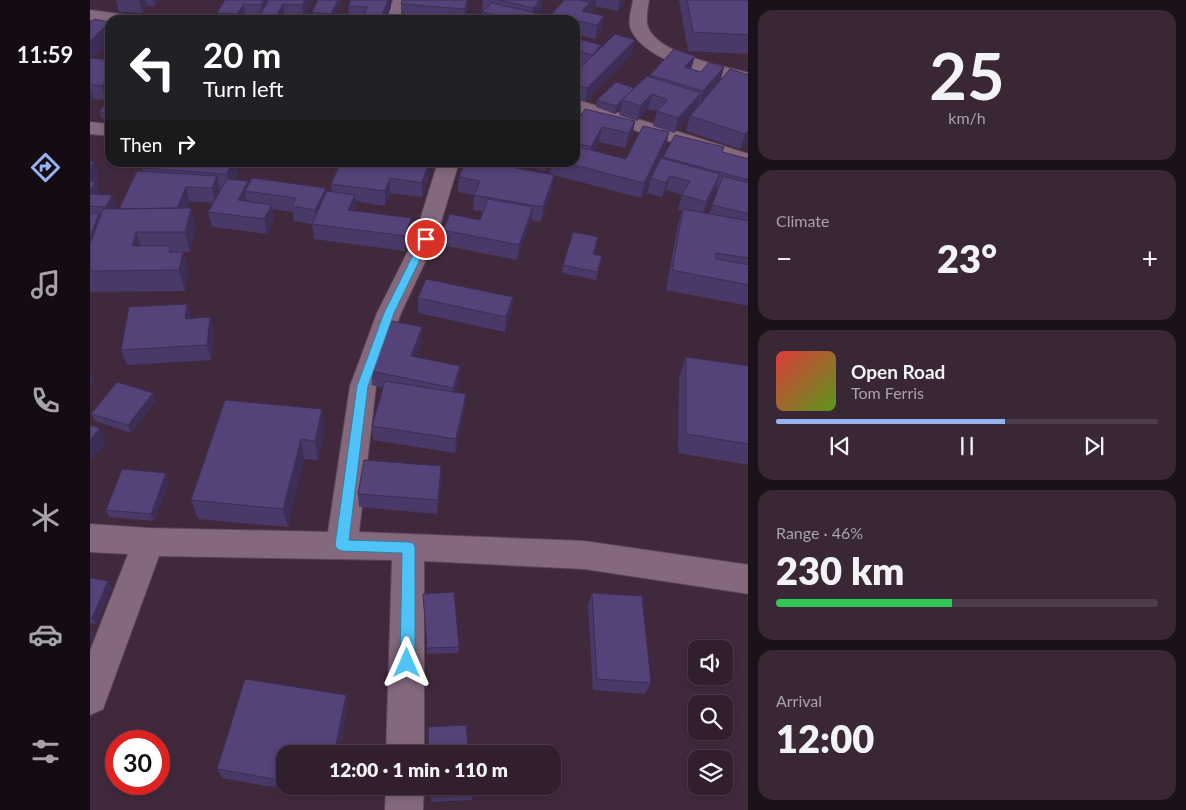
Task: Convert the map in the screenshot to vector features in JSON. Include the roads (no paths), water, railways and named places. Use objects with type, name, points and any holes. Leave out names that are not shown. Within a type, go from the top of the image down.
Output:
[{"type":"street","points":[[396,15],[401,0]]},
{"type":"street","points":[[641,0],[639,26],[646,39],[660,50],[748,79]]},
{"type":"street","points":[[90,15],[105,17]]},
{"type":"street","points":[[580,107],[748,161]]},
{"type":"street","points":[[90,128],[105,130]]},
{"type":"street","points":[[342,545],[363,386],[389,313],[426,239],[441,167]]},
{"type":"street","points":[[90,538],[148,542],[342,545],[584,555],[748,580]]},
{"type":"street","points":[[90,697],[148,542]]},
{"type":"street","points":[[406,745],[408,547]]},
{"type":"street","points":[[404,795],[404,810]]}]
